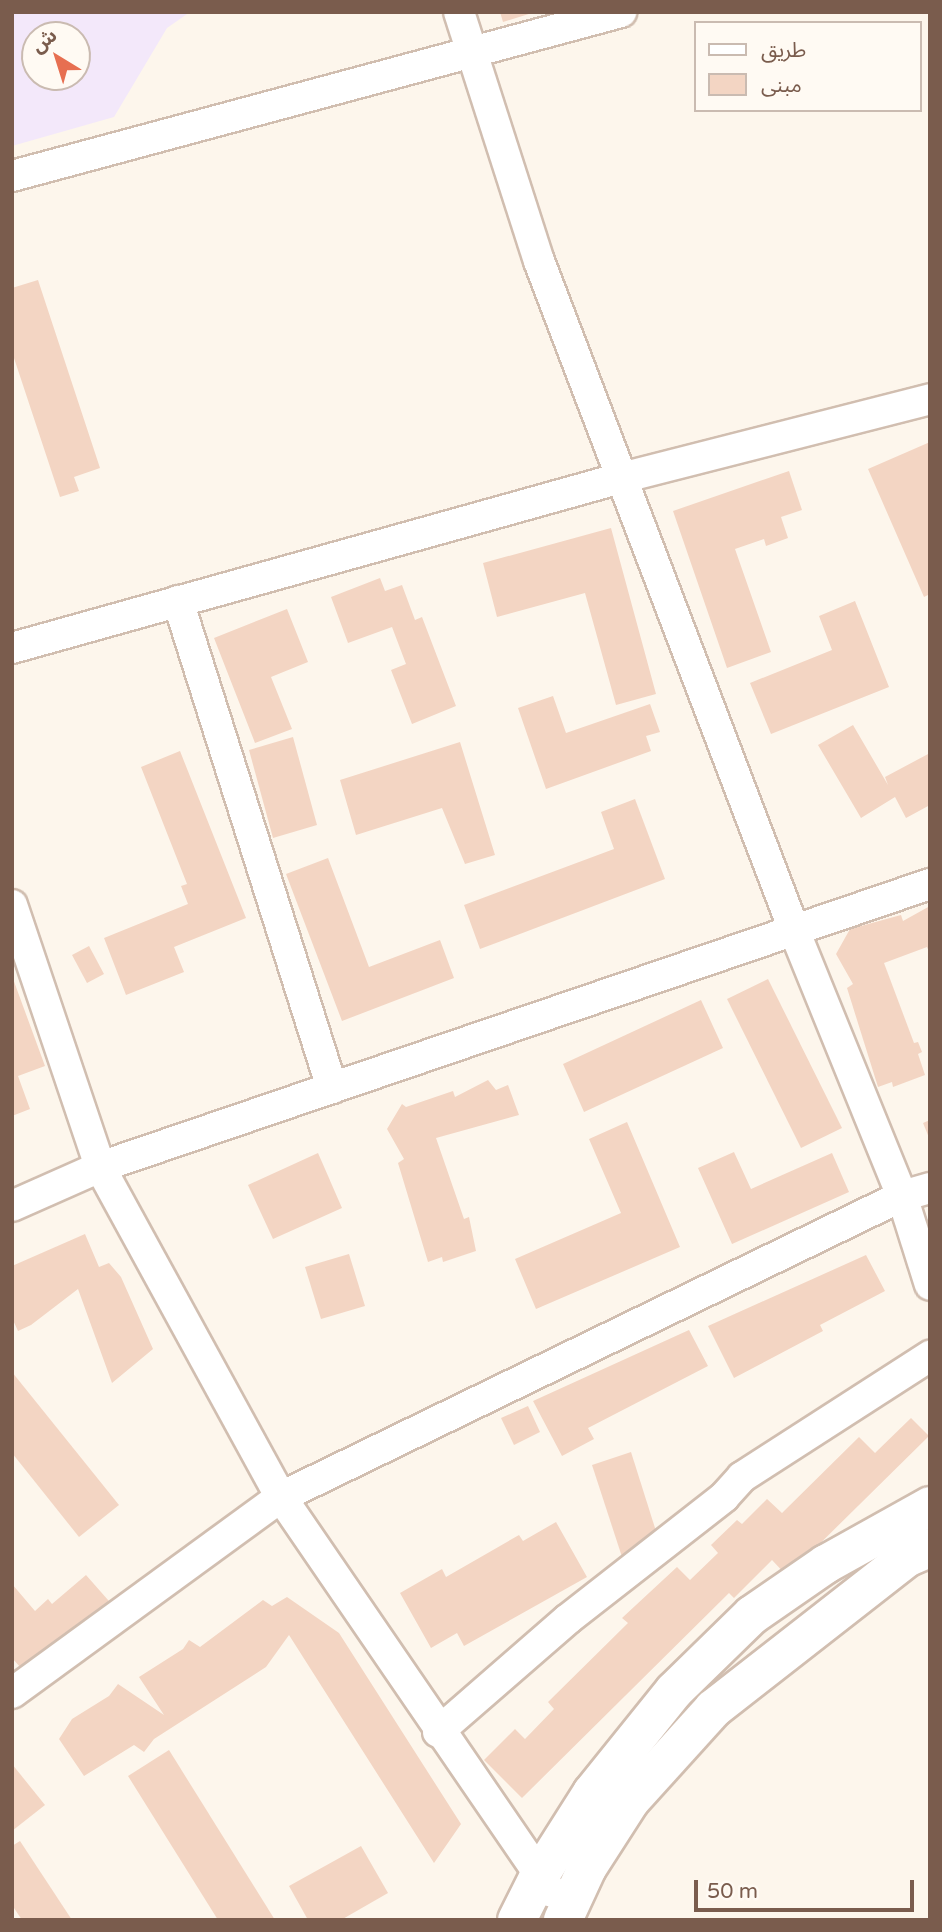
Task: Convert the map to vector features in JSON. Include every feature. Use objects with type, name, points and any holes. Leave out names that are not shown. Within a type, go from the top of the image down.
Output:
[{"type":"street","points":[[459,12],[539,261],[794,930],[916,1192],[930,1285]]},
{"type":"street","points":[[12,176],[470,50],[621,12]]},
{"type":"street","points":[[12,648],[621,478],[930,399]]},
{"type":"street","points":[[178,601],[332,1088]]},
{"type":"street","points":[[12,1206],[100,1167],[930,884]]},
{"type":"street","points":[[12,905],[100,1167],[281,1497],[438,1732],[565,1915],[587,1868],[630,1801],[712,1709],[906,1558],[930,1548]]},
{"type":"street","points":[[12,1693],[281,1497],[916,1192]]},
{"type":"street","points":[[438,1732],[568,1619],[724,1497],[742,1477],[930,1356]]},
{"type":"street","points":[[517,1920],[538,1878],[592,1793],[674,1691],[752,1615],[826,1564],[930,1506]]},
{"type":"shaded area","points":[[12,12],[190,12],[167,28],[114,117],[12,146]]},
{"type":"building","points":[[500,12],[532,12],[532,13],[503,22]]},
{"type":"building","points":[[38,280],[100,468],[74,477],[79,491],[60,497],[12,352],[12,288]]},
{"type":"building","points":[[930,442],[930,594],[924,597],[868,469]]},
{"type":"building","points":[[789,471],[802,510],[781,517],[788,538],[766,546],[764,539],[735,549],[771,652],[727,668],[673,511]]},
{"type":"building","points":[[611,528],[656,694],[616,705],[585,593],[497,617],[483,563]]},
{"type":"building","points":[[380,578],[385,591],[402,585],[415,620],[422,617],[456,706],[412,724],[391,670],[406,664],[392,627],[348,643],[331,597]]},
{"type":"building","points":[[855,601],[889,687],[771,734],[750,683],[832,650],[819,616]]},
{"type":"building","points":[[287,609],[308,662],[271,677],[292,729],[255,743],[214,638]]},
{"type":"building","points":[[553,696],[566,733],[650,704],[660,732],[646,736],[651,751],[546,789],[518,708]]},
{"type":"building","points":[[853,725],[888,785],[885,777],[930,753],[930,805],[906,818],[895,797],[861,818],[818,745]]},
{"type":"building","points":[[293,737],[317,825],[273,838],[249,750]]},
{"type":"building","points":[[460,742],[495,855],[465,864],[442,808],[356,835],[340,780]]},
{"type":"building","points":[[180,751],[246,918],[174,947],[184,972],[126,995],[104,938],[188,904],[181,886],[187,884],[141,767]]},
{"type":"building","points":[[635,799],[665,879],[480,949],[464,905],[614,849],[601,812]]},
{"type":"building","points":[[328,858],[369,967],[440,940],[454,978],[342,1021],[286,874]]},
{"type":"building","points":[[930,906],[930,954],[927,947],[884,963],[914,1043],[918,1042],[922,1052],[918,1054],[925,1075],[893,1087],[892,1082],[878,1087],[847,988],[853,984],[836,954],[850,929],[901,915],[903,921]]},
{"type":"building","points":[[89,946],[104,974],[87,983],[72,955]]},
{"type":"building","points":[[12,976],[45,1066],[18,1076],[30,1109],[12,1116]]},
{"type":"building","points":[[768,979],[842,1128],[801,1148],[727,999]]},
{"type":"building","points":[[701,1000],[723,1048],[584,1112],[563,1064]]},
{"type":"building","points":[[488,1080],[496,1090],[508,1085],[519,1115],[436,1138],[464,1219],[469,1217],[476,1251],[443,1262],[442,1257],[428,1262],[398,1163],[404,1159],[387,1129],[402,1104],[406,1107],[453,1091],[455,1097]]},
{"type":"building","points":[[930,1120],[930,1140],[923,1123]]},
{"type":"building","points":[[627,1122],[680,1247],[536,1309],[515,1259],[621,1213],[589,1139]]},
{"type":"building","points":[[734,1152],[751,1189],[832,1153],[849,1192],[732,1244],[698,1168]]},
{"type":"building","points":[[318,1153],[342,1208],[273,1239],[248,1185]]},
{"type":"building","points":[[85,1234],[99,1267],[109,1263],[121,1277],[153,1349],[112,1383],[78,1289],[31,1325],[18,1331],[12,1318],[12,1266]]},
{"type":"building","points":[[349,1254],[365,1306],[321,1319],[305,1267]]},
{"type":"building","points":[[866,1255],[885,1291],[820,1325],[823,1331],[734,1378],[708,1326]]},
{"type":"building","points":[[689,1330],[708,1366],[588,1428],[594,1439],[562,1456],[533,1401]]},
{"type":"building","points":[[12,1372],[119,1505],[79,1537],[12,1453]]},
{"type":"building","points":[[528,1406],[540,1432],[514,1445],[501,1418]]},
{"type":"building","points":[[911,1418],[929,1436],[787,1576],[772,1560],[734,1598],[729,1593],[522,1798],[484,1760],[515,1729],[525,1739],[554,1709],[548,1702],[628,1623],[622,1618],[677,1567],[690,1580],[718,1553],[711,1545],[737,1520],[742,1524],[767,1499],[782,1513],[859,1437],[875,1453]]},
{"type":"building","points":[[631,1452],[661,1547],[623,1560],[592,1465]]},
{"type":"building","points":[[556,1522],[587,1577],[464,1646],[457,1633],[431,1648],[400,1593],[442,1569],[446,1577],[519,1535],[523,1541]]},
{"type":"building","points":[[86,1575],[123,1617],[29,1677],[12,1658],[12,1584],[35,1611],[48,1599],[52,1604]]},
{"type":"building","points":[[287,1597],[339,1633],[461,1824],[434,1863],[289,1635],[266,1667],[154,1739],[144,1752],[134,1745],[84,1776],[59,1739],[72,1719],[109,1696],[118,1684],[164,1715],[139,1677],[183,1649],[189,1640],[200,1647],[263,1600],[272,1606]]},
{"type":"building","points":[[169,1750],[275,1920],[218,1920],[128,1776]]},
{"type":"building","points":[[12,1764],[45,1805],[12,1831]]},
{"type":"building","points":[[20,1841],[72,1920],[22,1920],[12,1905],[12,1846]]},
{"type":"building","points":[[361,1846],[388,1893],[341,1920],[308,1920],[289,1886]]}]
